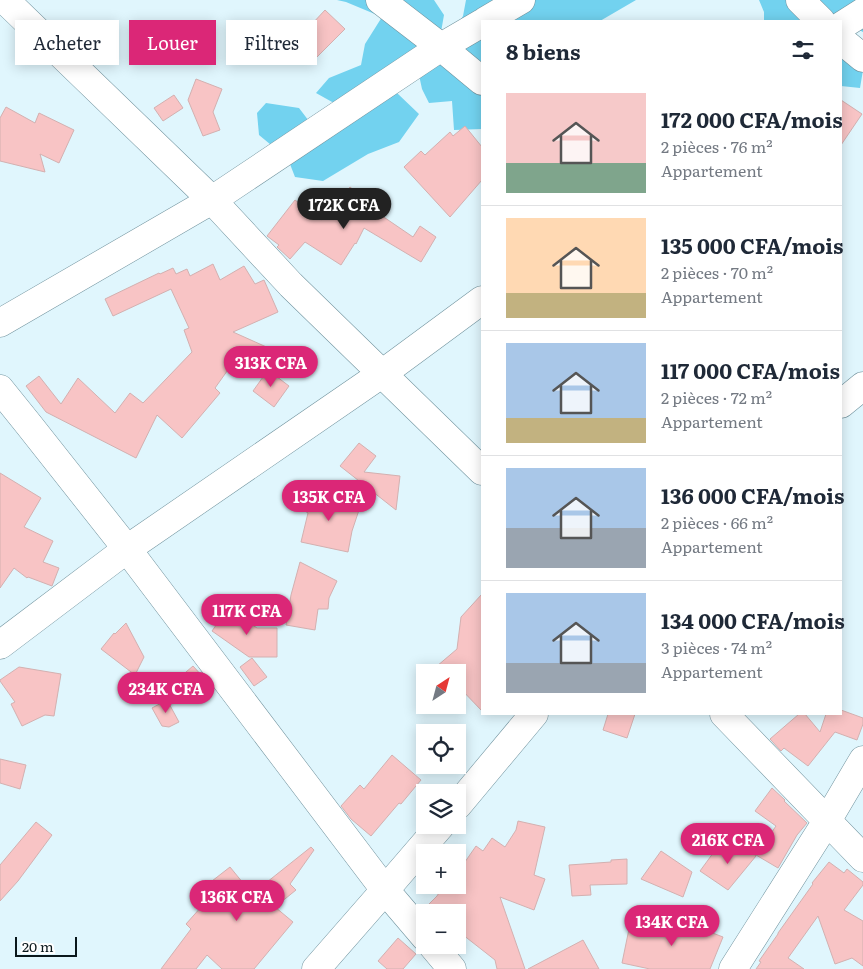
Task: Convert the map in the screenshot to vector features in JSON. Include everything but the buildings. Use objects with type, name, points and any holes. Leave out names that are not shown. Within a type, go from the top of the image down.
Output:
[{"type":"street","points":[[380,0],[441,47],[481,81]]},
{"type":"street","points":[[487,20],[521,0]]},
{"type":"street","points":[[800,0],[820,20]]},
{"type":"street","points":[[4,1],[212,200],[291,286],[383,373],[481,470]]},
{"type":"street","points":[[842,25],[863,12]]},
{"type":"street","points":[[0,323],[212,200],[441,47],[481,24]]},
{"type":"street","points":[[842,41],[863,58]]},
{"type":"street","points":[[0,645],[127,549],[383,373],[481,301]]},
{"type":"street","points":[[0,389],[127,549],[385,890],[416,926]]},
{"type":"street","points":[[466,795],[533,715]]},
{"type":"street","points":[[725,715],[863,858]]},
{"type":"street","points":[[733,969],[827,821],[863,760]]},
{"type":"street","points":[[316,969],[432,834]]},
{"type":"street","points":[[440,954],[452,969]]},
{"type":"shaded area","points":[[337,0],[434,0],[444,15],[441,32],[455,30],[463,16],[466,0],[636,0],[602,20],[481,20],[481,129],[454,130],[452,101],[429,103],[422,89],[416,61],[397,93],[419,114],[399,142],[368,154],[323,181],[295,177],[288,159],[259,135],[257,113],[266,103],[299,108],[315,129],[350,112],[316,93],[329,78],[361,65],[365,44],[382,17]]},
{"type":"shaded area","points":[[759,0],[863,0],[863,32],[842,20],[764,20],[764,12]]},
{"type":"shaded area","points":[[842,53],[863,70],[860,88],[842,86]]}]
